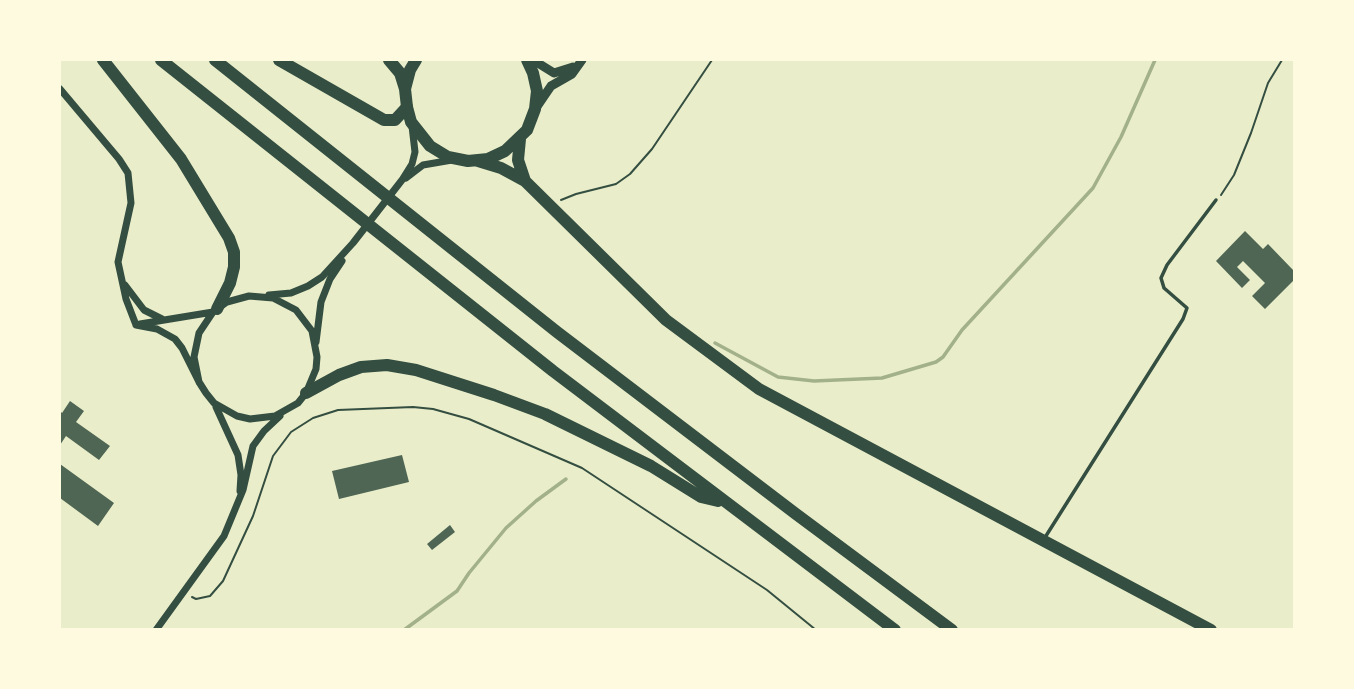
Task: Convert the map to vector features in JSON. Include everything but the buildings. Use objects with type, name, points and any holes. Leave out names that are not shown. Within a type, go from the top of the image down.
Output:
[{"type":"highway","points":[[103,60],[175,150],[207,198],[229,238],[235,260],[233,275],[215,310]]},
{"type":"highway","points":[[161,60],[553,371],[895,629]]},
{"type":"highway","points":[[215,60],[568,340],[952,629]]},
{"type":"highway","points":[[279,60],[384,121],[395,120],[407,107]]},
{"type":"highway","points":[[389,60],[400,72],[411,122],[430,146],[458,159],[502,168],[525,181],[666,320],[759,389],[1211,629]]},
{"type":"highway","points":[[405,89],[416,60]]},
{"type":"highway","points":[[478,161],[505,151],[520,139],[532,120],[536,82],[527,60]]},
{"type":"highway","points":[[520,139],[518,160],[525,181]]},
{"type":"highway","points":[[306,393],[339,375],[362,367],[387,365],[416,370],[544,414],[651,466],[701,498],[723,501]]},
{"type":"street","points":[[533,60],[554,73],[565,71],[581,61]]},
{"type":"street","points":[[535,109],[551,86],[572,74],[581,61]]},
{"type":"street","points":[[60,89],[128,173],[131,203],[119,254],[120,272],[136,325]]},
{"type":"street","points":[[136,325],[215,310],[237,298],[290,293],[309,286],[322,277],[353,243],[402,180],[414,158],[411,122]]},
{"type":"street","points":[[402,180],[424,165],[458,159]]},
{"type":"street","points":[[156,629],[224,536],[239,500],[253,446],[264,431],[306,393],[316,369],[316,344],[325,291],[353,243]]},
{"type":"street","points":[[120,272],[139,306],[163,320]]},
{"type":"street","points":[[260,296],[273,298],[296,310],[305,320],[316,344]]},
{"type":"street","points":[[199,382],[194,358],[195,345],[199,333],[215,310]]},
{"type":"street","points":[[136,325],[157,329],[175,340],[182,348],[199,382],[214,403],[238,455],[241,475],[239,500]]},
{"type":"street","points":[[214,403],[237,416],[250,419],[263,419],[287,411]]},
{"type":"lane","points":[[1043,540],[1183,320],[1187,308],[1164,288],[1161,282],[1163,273],[1216,200]]},
{"type":"path","points":[[552,208],[567,197],[609,187],[630,174],[652,149],[712,60]]},
{"type":"path","points":[[1216,200],[1234,175],[1268,83],[1282,60]]},
{"type":"path","points":[[184,592],[196,599],[210,596],[216,591],[253,516],[273,456],[284,439],[300,424],[338,410],[413,407],[442,411],[469,419],[582,468],[767,590],[816,629]]},
{"type":"path","points":[[807,629],[810,625]]},
{"type":"waterway","points":[[715,343],[778,377],[814,381],[882,378],[936,362],[943,357],[962,330],[1093,188],[1121,137],[1155,60]]},
{"type":"waterway","points":[[404,630],[457,591],[506,528],[566,479]]}]
